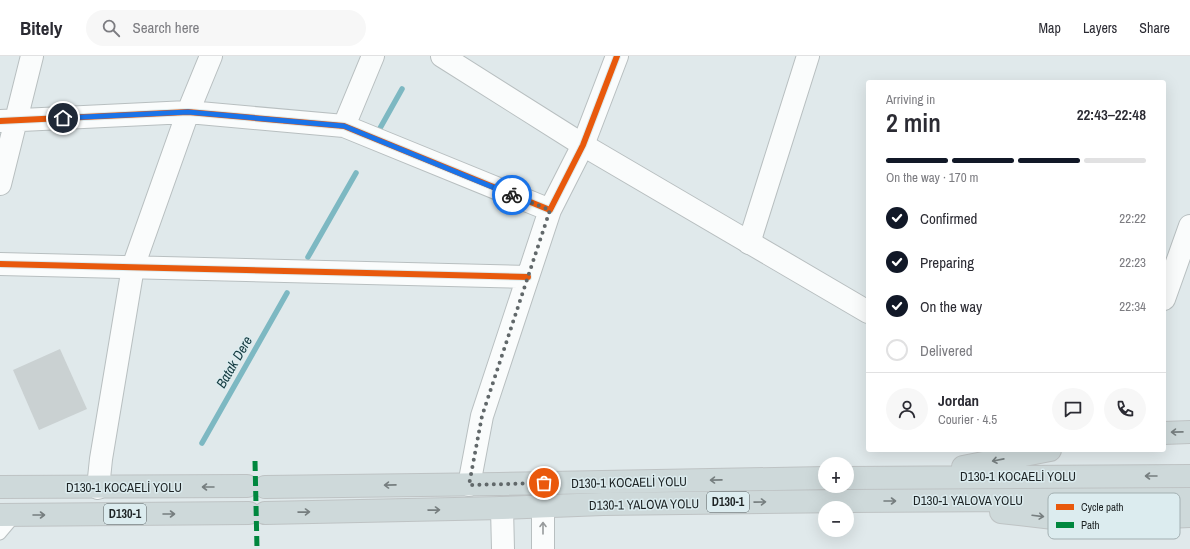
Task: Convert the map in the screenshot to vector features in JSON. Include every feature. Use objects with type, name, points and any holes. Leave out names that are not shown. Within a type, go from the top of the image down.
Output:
[{"type":"highway","points":[[1166,433],[1190,432]]},
{"type":"highway","points":[[911,477],[1040,452]]},
{"type":"highway","name":"D130-1 KOCAELİ YOLU","points":[[854,478],[1190,476]]},
{"type":"highway","name":"D130-1 KOCAELİ YOLU","points":[[0,487],[98,488],[469,485],[818,478]]},
{"type":"highway","name":"D130-1 YALOVA YOLU","points":[[1180,499],[1190,499]]},
{"type":"highway","name":"D130-1 YALOVA YOLU","points":[[8,515],[257,513],[543,507],[611,504],[1048,500]]},
{"type":"highway","points":[[916,501],[1048,517]]},
{"type":"highway","points":[[1180,516],[1190,516]]},
{"type":"street","points":[[0,184],[8,121],[32,56]]},
{"type":"street","points":[[98,488],[101,459],[133,267],[188,112],[211,56]]},
{"type":"street","points":[[344,126],[373,56]]},
{"type":"street","points":[[442,56],[583,145],[866,311]]},
{"type":"street","points":[[469,485],[482,416],[550,210],[583,145],[617,56]]},
{"type":"street","points":[[749,243],[808,56]]},
{"type":"street","points":[[8,121],[188,112],[344,126],[550,210]]},
{"type":"street","points":[[1166,294],[1190,226]]},
{"type":"street","points":[[0,264],[528,277]]},
{"type":"street","points":[[543,507],[543,549]]},
{"type":"street","points":[[502,508],[503,549]]},
{"type":"lane","points":[[0,534],[8,515]]},
{"type":"building","points":[[60,349],[87,409],[39,430],[13,370]]},
{"type":"waterway","name":"Batak Dere","points":[[379,130],[402,89]]},
{"type":"waterway","name":"Batak Dere","points":[[308,257],[356,173]]},
{"type":"waterway","name":"Batak Dere","points":[[202,443],[287,293]]},
{"type":"marked path","points":[[255,461],[257,549]]},
{"type":"cycle path","points":[[0,121],[188,112],[344,126],[550,210],[583,145],[617,56]]},
{"type":"cycle path","points":[[0,264],[528,277]]},
{"type":"way so far","points":[[512,195],[550,210],[482,416],[469,485],[544,483]]},
{"type":"route","points":[[63,118],[188,112],[344,126],[512,195]]}]
